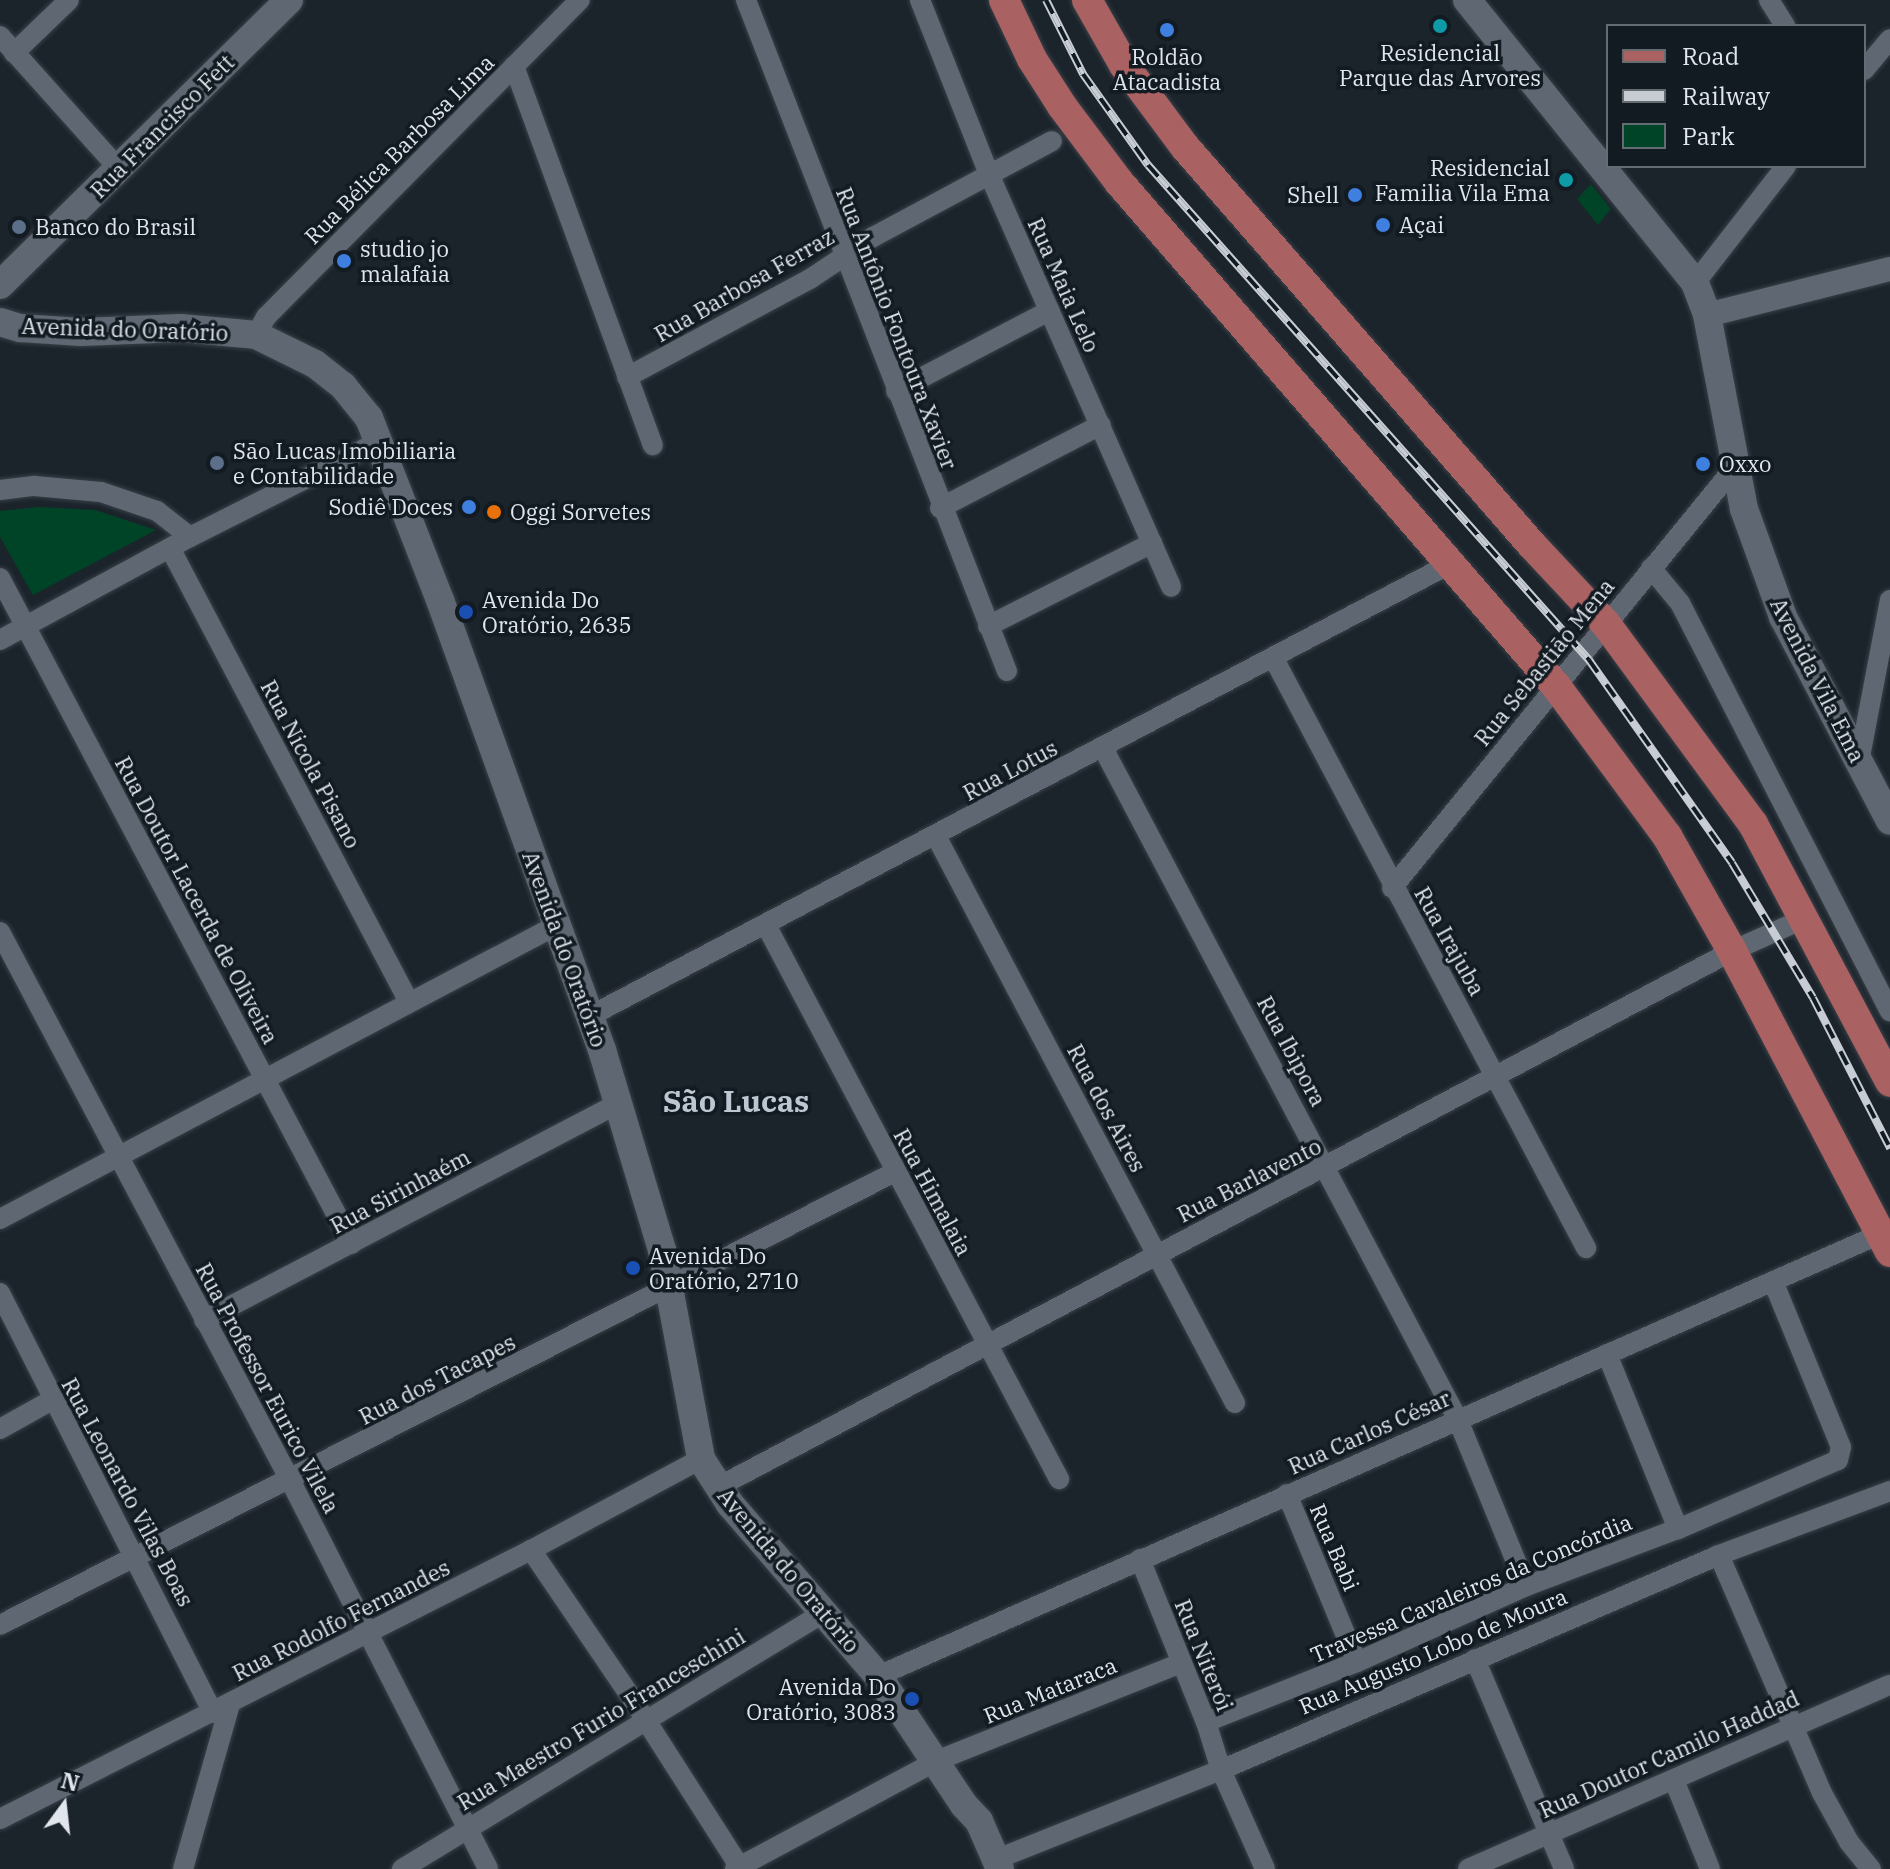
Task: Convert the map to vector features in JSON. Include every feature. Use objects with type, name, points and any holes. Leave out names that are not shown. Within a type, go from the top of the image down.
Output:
[{"type":"main road","name":"Rua Francisco Fett","points":[[0,285],[289,0]]},
{"type":"main road","points":[[1004,0],[1032,59],[1062,106],[1119,182],[1556,686],[1667,836],[1732,951],[1885,1243]]},
{"type":"main road","points":[[1087,0],[1124,65],[1185,147],[1522,534],[1606,624],[1753,824],[1890,1082]]},
{"type":"main road","name":"Avenida Vila Ema","points":[[1467,0],[1695,283],[1707,315],[1744,509],[1783,617],[1890,821]]},
{"type":"main road","name":"Avenida do Oratório","points":[[0,322],[20,328],[81,332],[181,328],[256,335],[315,364],[343,386],[369,418],[590,1016],[662,1250],[701,1459],[718,1487],[878,1676],[964,1805],[979,1821],[992,1866]]},
{"type":"street","points":[[14,53],[69,0]]},
{"type":"street","name":"Rua Bélica Barbosa Lima","points":[[256,335],[266,317],[580,0]]},
{"type":"street","name":"Rua Antônio Fontoura Xavier","points":[[746,0],[940,508],[1007,671]]},
{"type":"street","name":"Rua Maia Lelo","points":[[920,0],[989,174],[1171,587]]},
{"type":"street","points":[[1769,0],[1784,24]]},
{"type":"street","points":[[0,36],[118,168]]},
{"type":"street","points":[[1866,68],[1890,39]]},
{"type":"street","points":[[514,66],[653,445]]},
{"type":"street","name":"Rua Barbosa Ferraz","points":[[627,377],[672,355],[844,257],[873,237],[1052,141]]},
{"type":"street","points":[[1695,283],[1784,168]]},
{"type":"street","points":[[1707,315],[1890,269]]},
{"type":"street","points":[[896,391],[1049,311]]},
{"type":"street","points":[[940,508],[1101,425]]},
{"type":"street","points":[[0,640],[190,537],[380,441]]},
{"type":"street","name":"Rua Sebastião Mena","points":[[1392,888],[1734,468]]},
{"type":"street","points":[[0,490],[34,486],[101,492],[157,511],[190,537]]},
{"type":"street","points":[[988,626],[1152,543]]},
{"type":"street","name":"Rua Nicola Pisano","points":[[170,548],[409,1002]]},
{"type":"street","name":"Rua Lotus","points":[[590,1016],[1450,564]]},
{"type":"street","points":[[1651,568],[1686,615],[1890,1011]]},
{"type":"street","name":"Rua Doutor Lacerda de Oliveira","points":[[0,578],[352,1244]]},
{"type":"street","points":[[1859,762],[1890,600]]},
{"type":"street","name":"Rua Irajuba","points":[[1273,657],[1392,888],[1497,1076],[1586,1248]]},
{"type":"street","name":"Rua Ibipora","points":[[1103,748],[1458,1420],[1526,1586]]},
{"type":"street","name":"Rua dos Aires","points":[[936,836],[1235,1403]]},
{"type":"street","name":"Rua Barlavento","points":[[718,1487],[1732,951],[1803,919]]},
{"type":"street","name":"Rua Himalaia","points":[[766,925],[1059,1479]]},
{"type":"street","points":[[0,1219],[555,926]]},
{"type":"street","name":"Rua Professor Eurico Vilela","points":[[0,932],[7,963],[119,1156],[369,1632],[488,1869]]},
{"type":"street","name":"Rua Sirinhaém","points":[[204,1320],[617,1104]]},
{"type":"street","name":"Rua dos Tacapes","points":[[0,1625],[895,1172]]},
{"type":"street","name":"Rua Carlos César","points":[[878,1676],[1773,1281],[1885,1243]]},
{"type":"street","name":"Travessa Cavaleiros da Concórdia","points":[[1206,1722],[1357,1662],[1526,1586],[1678,1529],[1841,1458],[1841,1447],[1773,1281]]},
{"type":"street","name":"Rua Leonardo Vilas Boas","points":[[0,1293],[52,1400],[222,1708]]},
{"type":"street","points":[[1607,1354],[1678,1529]]},
{"type":"street","points":[[0,1429],[52,1400]]},
{"type":"street","name":"Rua Rodolfo Fernandes","points":[[0,1819],[531,1550],[701,1459]]},
{"type":"street","name":"Rua Augusto Lobo de Moura","points":[[992,1866],[1719,1555],[1890,1491]]},
{"type":"street","name":"Rua Babi","points":[[1287,1494],[1357,1662]]},
{"type":"street","points":[[531,1550],[647,1720],[738,1868]]},
{"type":"street","points":[[1719,1555],[1828,1805],[1849,1842],[1871,1869]]},
{"type":"street","name":"Rua Niterói","points":[[1140,1559],[1206,1722],[1221,1770],[1265,1869]]},
{"type":"street","name":"Rua Maestro Furio Franceschini","points":[[402,1869],[825,1612]]},
{"type":"street","points":[[1475,1659],[1564,1869]]},
{"type":"street","name":"Rua Mataraca","points":[[738,1868],[936,1761],[1181,1663]]},
{"type":"street","name":"Rua Doutor Camilo Haddad","points":[[1468,1869],[1674,1780],[1793,1724],[1890,1685]]},
{"type":"street","points":[[183,1869],[222,1708]]},
{"type":"street","points":[[1674,1780],[1710,1869]]},
{"type":"green space","points":[[1591,184],[1611,209],[1598,225],[1577,199]]},
{"type":"green space","points":[[39,507],[95,510],[156,530],[33,595],[0,537],[0,511]]},
{"type":"railway","points":[[1046,0],[1083,74],[1148,165],[1589,660],[1732,863],[1813,998],[1890,1148]]},
{"type":"place","name":"Residencial Parque das Arvores","points":[[1440,26]]},
{"type":"place","name":"Roldão Atacadista","points":[[1167,30]]},
{"type":"place","name":"Residencial Familia Vila Ema","points":[[1566,180]]},
{"type":"place","name":"Shell","points":[[1355,195]]},
{"type":"place","name":"Açai","points":[[1383,225]]},
{"type":"place","name":"Banco do Brasil","points":[[19,227]]},
{"type":"place","name":"studio jo malafaia","points":[[344,261]]},
{"type":"place","name":"São Lucas Imobiliaria e Contabilidade","points":[[217,463]]},
{"type":"place","name":"Oxxo","points":[[1703,464]]},
{"type":"place","name":"Sodiê Doces","points":[[469,507]]},
{"type":"place","name":"Oggi Sorvetes","points":[[494,512]]},
{"type":"place","name":"Avenida Do Oratório, 2635","points":[[466,612]]},
{"type":"place","name":"Avenida Do Oratório, 2710","points":[[633,1268]]},
{"type":"place","name":"Avenida Do Oratório, 3083","points":[[912,1699]]},
{"type":"district","name":"São Lucas","points":[[736,1101]]}]
